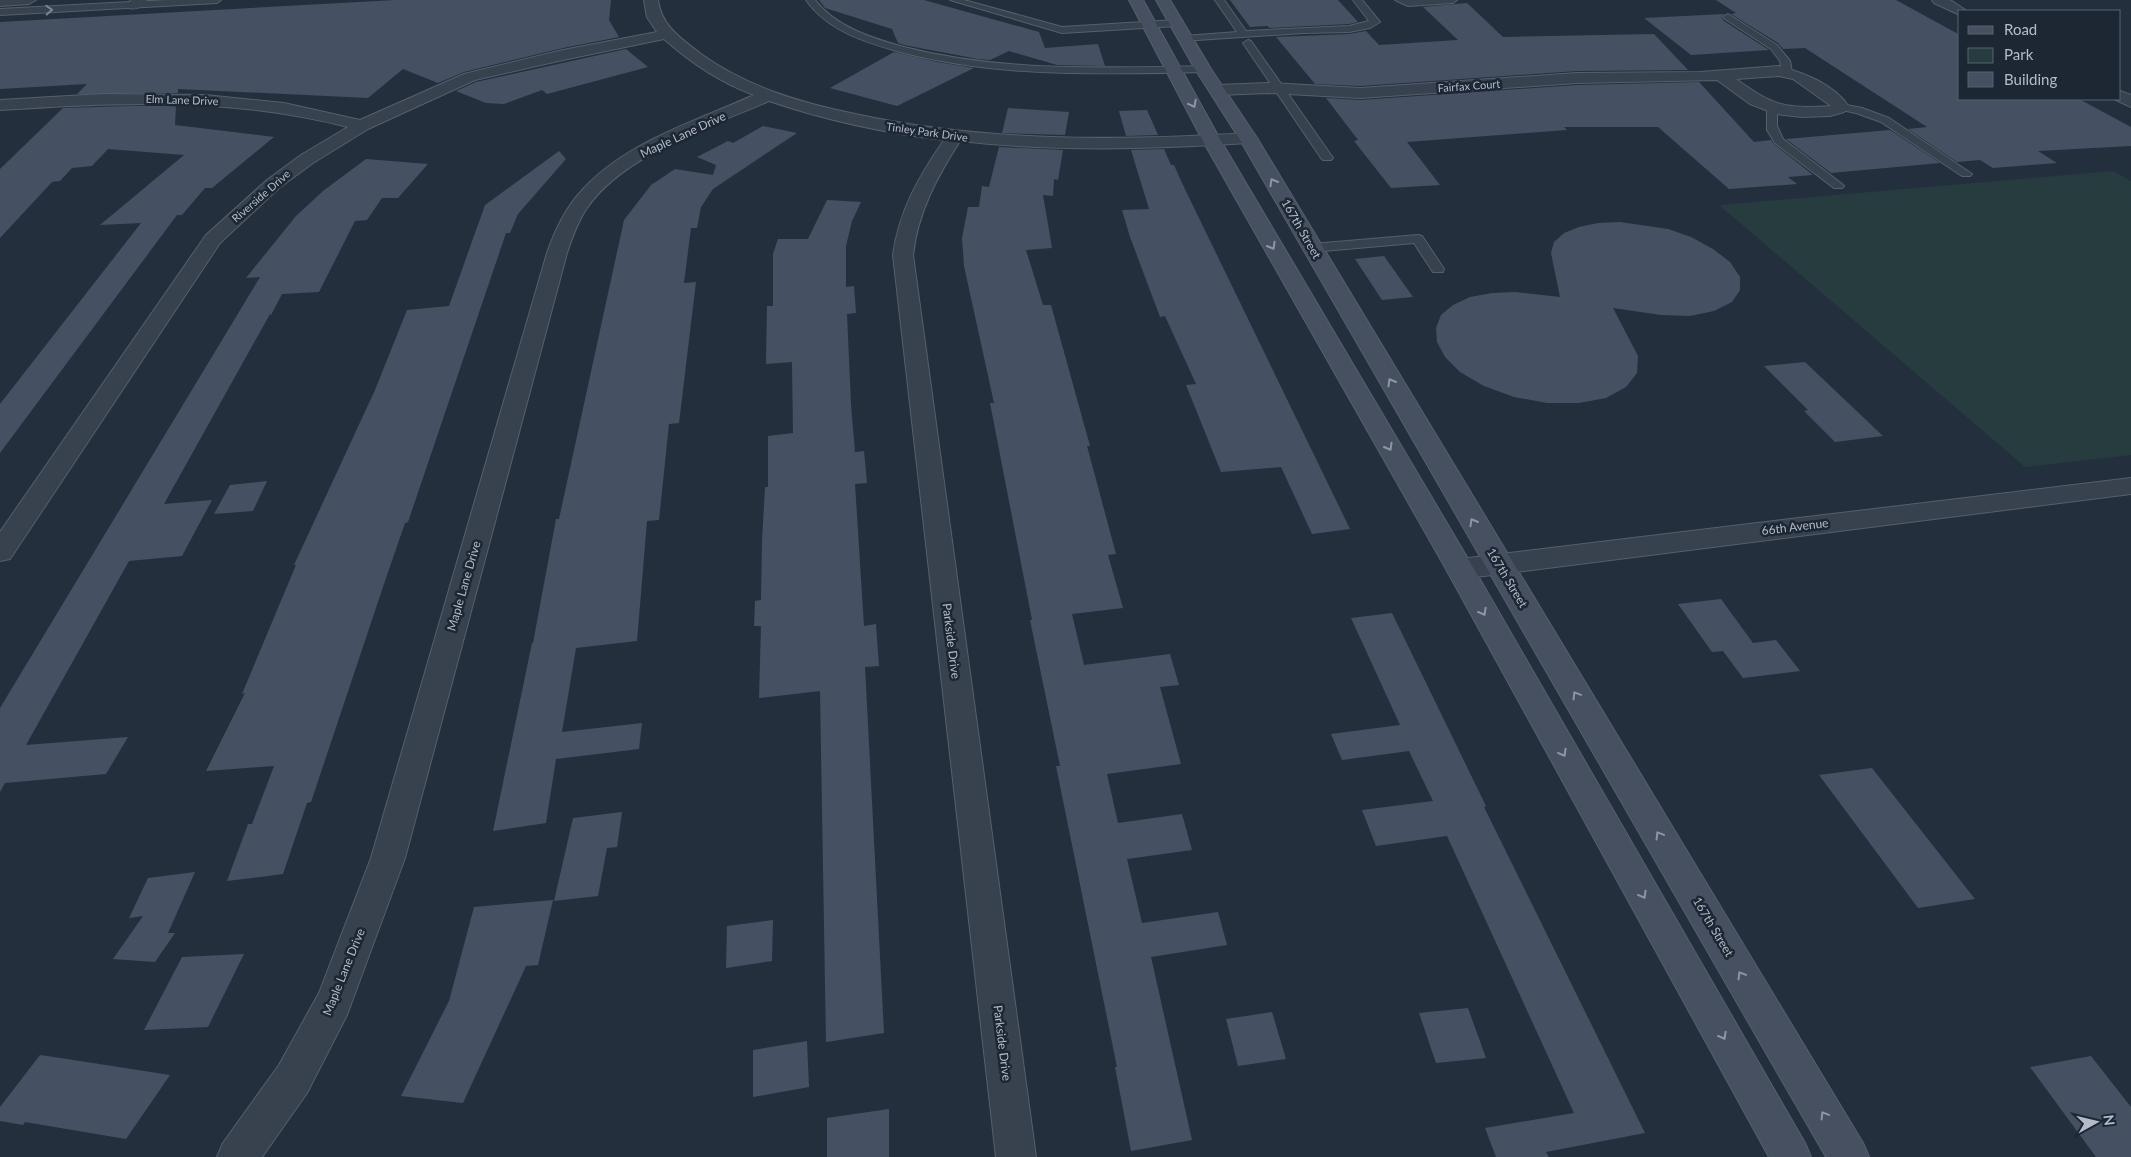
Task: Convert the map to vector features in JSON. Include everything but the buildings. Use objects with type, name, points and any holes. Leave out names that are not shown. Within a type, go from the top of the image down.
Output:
[{"type":"main road","points":[[1136,0],[1212,140],[1460,569],[1791,1157]]},
{"type":"main road","name":"167th Street","points":[[1163,0],[1248,138],[1849,1157]]},
{"type":"street","points":[[0,2],[30,0]]},
{"type":"street","name":"Tinley Park Drive","points":[[651,0],[651,12],[667,34],[705,65],[722,75],[769,95],[848,118],[954,137],[1032,143],[1081,144],[1248,138]]},
{"type":"street","points":[[1938,0],[1958,10]]},
{"type":"street","name":"Riverside Drive","points":[[0,552],[213,238],[273,184],[307,159],[362,125],[470,77],[563,55],[667,34]]},
{"type":"street","name":"Fairfax Court","points":[[1218,90],[1280,88],[1360,93],[1577,78],[1721,76],[1786,72],[1799,76],[1835,100],[1841,107]]},
{"type":"street","points":[[1721,76],[1772,110],[1801,113],[1834,110],[1841,107]]},
{"type":"street","name":"Maple Lane Drive","points":[[236,1157],[293,1079],[334,1002],[388,858],[557,253],[573,216],[585,198],[599,183],[627,162],[652,148],[769,95]]},
{"type":"street","name":"Elm Lane Drive","points":[[0,105],[108,99],[215,101],[306,111],[362,125]]},
{"type":"street","points":[[0,122],[20,104]]},
{"type":"street","name":"Parkside Drive","points":[[954,137],[918,195],[907,225],[903,255],[1016,1157]]},
{"type":"street","name":"66th Avenue","points":[[1460,569],[2131,486]]},
{"type":"lane","points":[[0,12],[137,2],[217,0]]},
{"type":"lane","points":[[810,0],[822,15],[867,40],[936,58],[1026,69],[1074,71],[1204,69]]},
{"type":"lane","points":[[954,0],[1054,29],[1150,25],[1246,39],[1364,28],[1375,22],[1356,0]]},
{"type":"lane","points":[[1220,0],[1327,158]]},
{"type":"lane","points":[[1399,0],[1408,3],[1453,0]]},
{"type":"lane","points":[[1728,17],[1774,47],[1785,61],[1786,72]]},
{"type":"lane","points":[[1841,107],[1858,110],[1884,120],[1966,174]]},
{"type":"lane","points":[[1772,110],[1773,134],[1838,186]]},
{"type":"lane","points":[[1312,248],[1418,239],[1438,269]]},
{"type":"green space","points":[[2113,171],[2131,181],[2131,455],[2025,467],[1719,205]]}]
